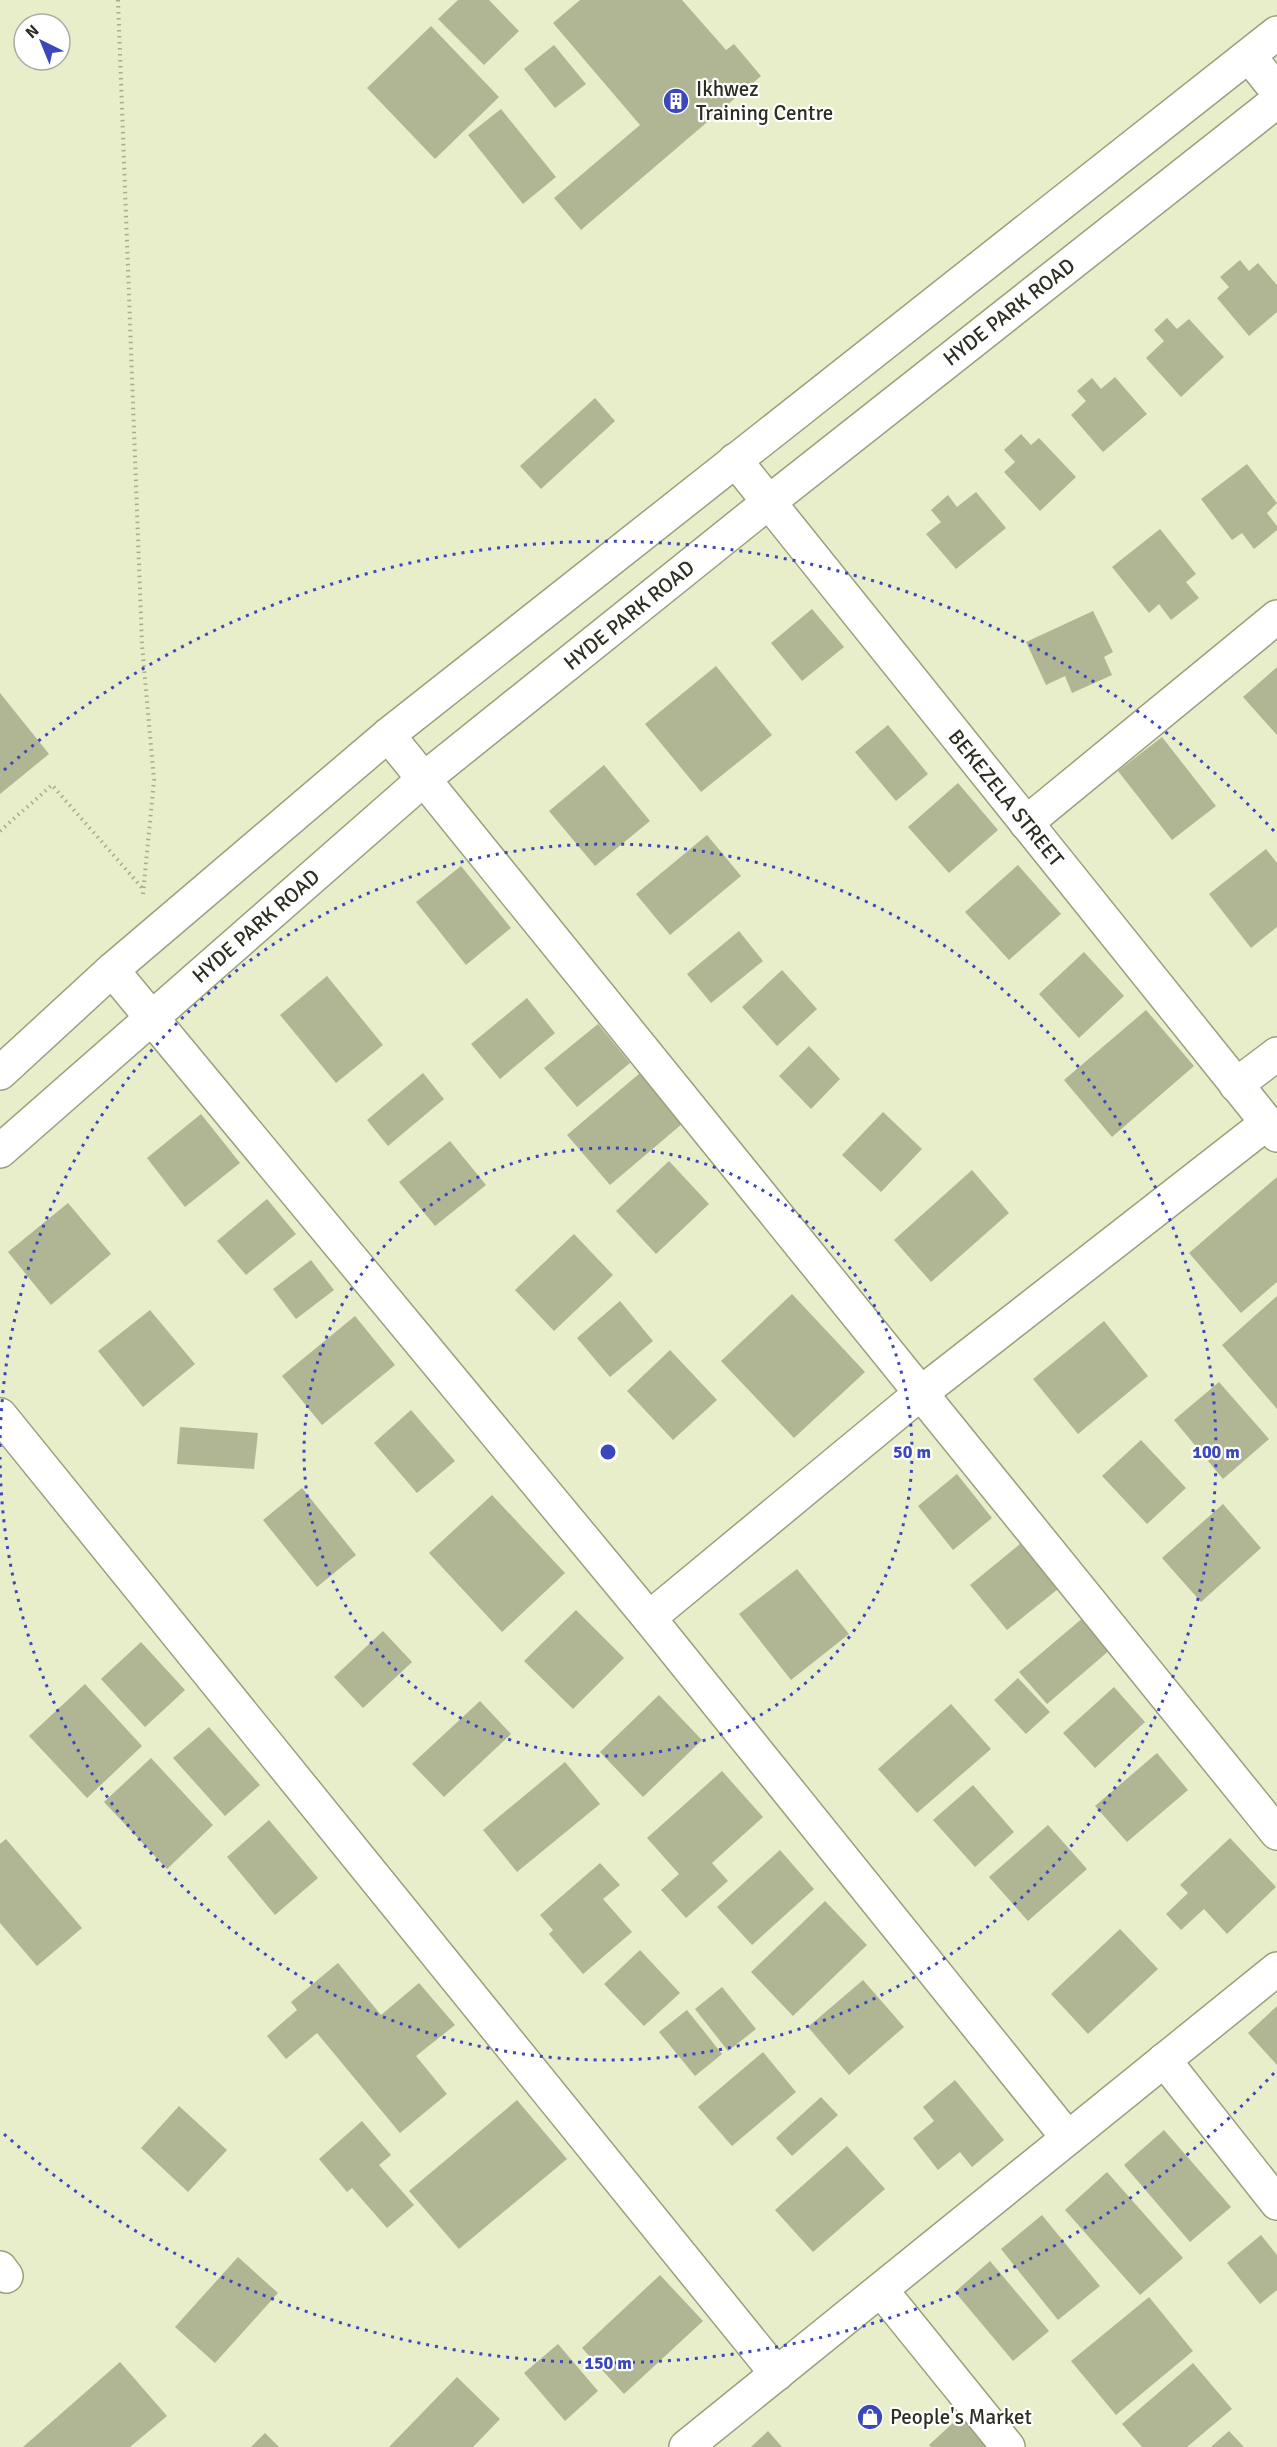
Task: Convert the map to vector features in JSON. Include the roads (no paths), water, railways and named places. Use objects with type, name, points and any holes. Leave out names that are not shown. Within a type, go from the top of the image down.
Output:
[{"type":"street","points":[[0,1072],[112,970],[388,735],[1277,33]]},
{"type":"street","points":[[1249,56],[1277,91]]},
{"type":"street","name":"HYDE PARK ROAD","points":[[0,1151],[150,1017],[424,780],[769,502],[1277,101]]},
{"type":"street","name":"BEKEZELA STREET","points":[[735,459],[1272,1129]]},
{"type":"street","points":[[1026,823],[1277,617]]},
{"type":"street","points":[[388,735],[1277,1833]]},
{"type":"street","points":[[112,970],[649,1618],[1068,2138]]},
{"type":"street","points":[[1236,1085],[1277,1054]]},
{"type":"street","points":[[649,1618],[921,1393],[1272,1129]]},
{"type":"street","points":[[0,1415],[777,2374]]},
{"type":"street","points":[[686,2447],[1277,1969]]},
{"type":"street","points":[[1164,2060],[1277,2204]]},
{"type":"street","points":[[881,2289],[1008,2447]]},
{"type":"place","name":"Ikhwez Training Centre","points":[[676,101]]},
{"type":"place","name":"People's Market","points":[[870,2417]]}]
